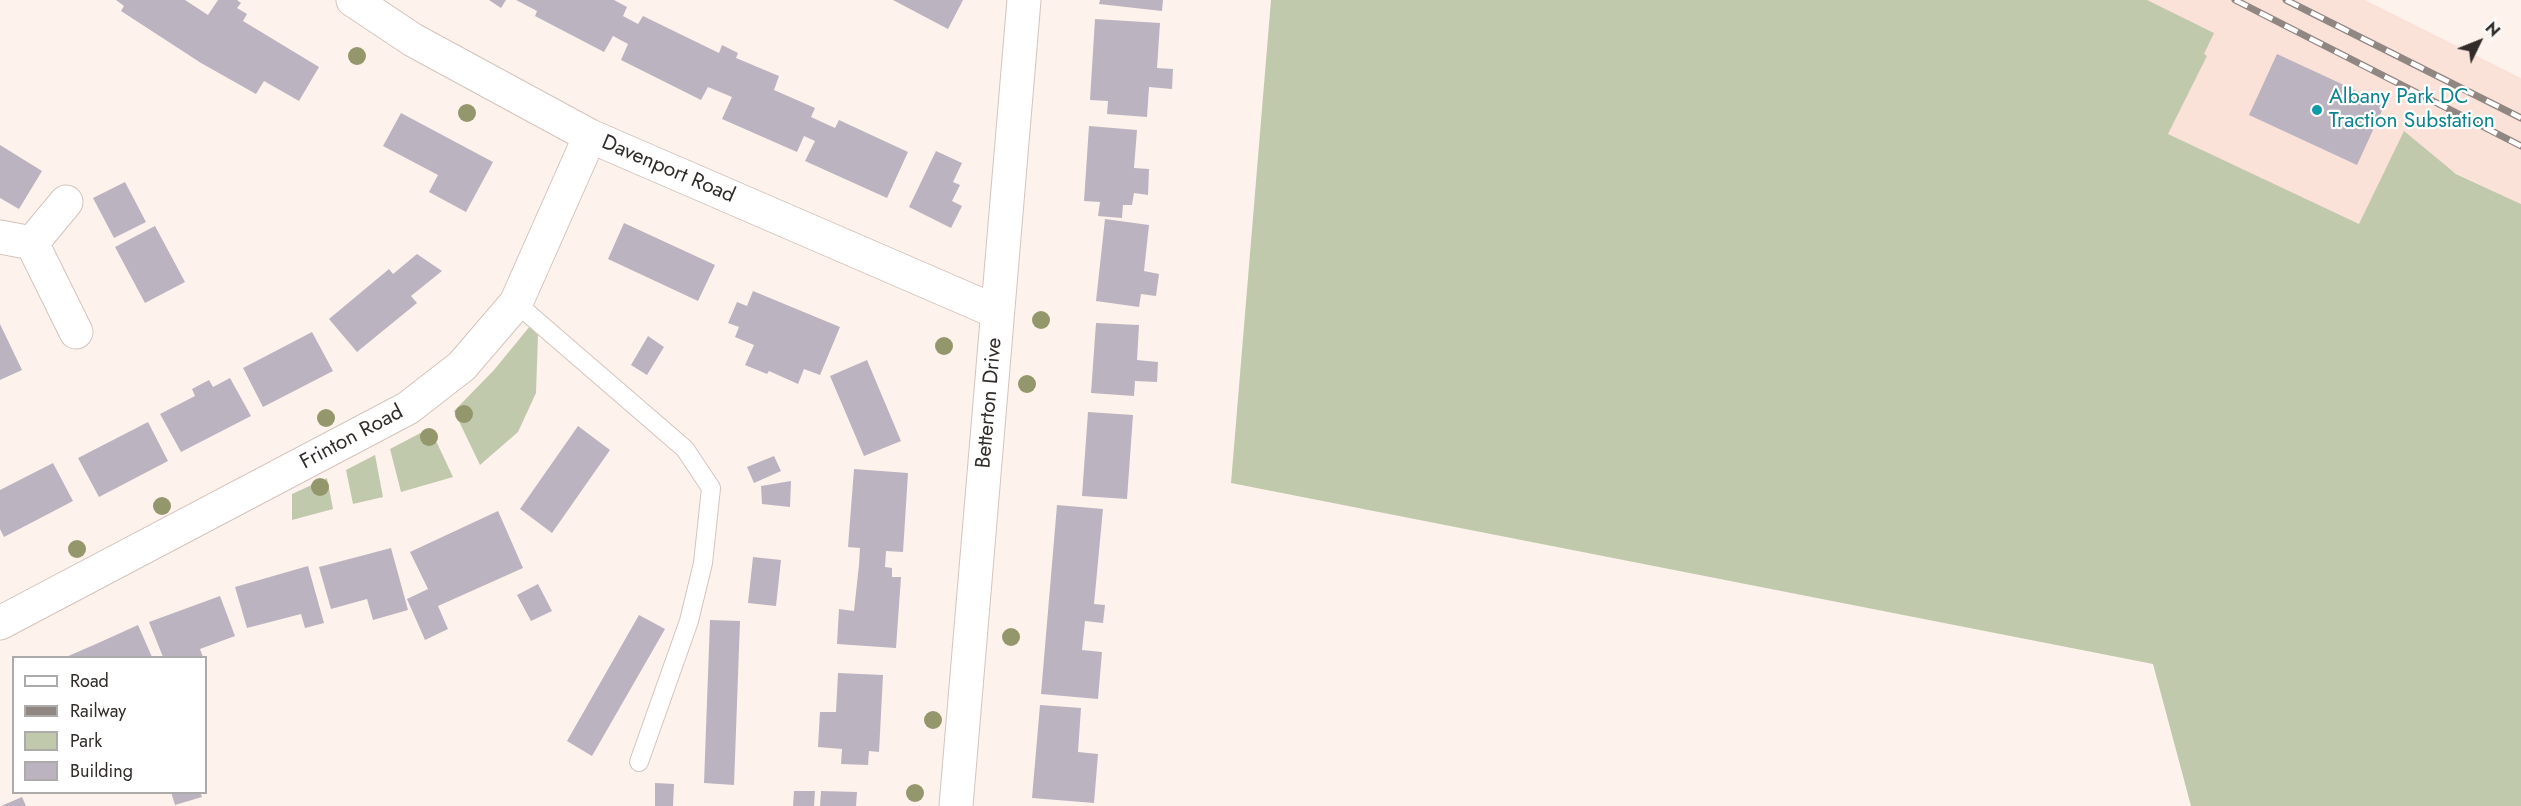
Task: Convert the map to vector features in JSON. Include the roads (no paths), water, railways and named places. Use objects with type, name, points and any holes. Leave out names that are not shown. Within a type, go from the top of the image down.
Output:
[{"type":"street","name":"Davenport Road","points":[[353,0],[413,40],[590,136],[997,312]]},
{"type":"street","name":"Betterton Drive","points":[[956,806],[1024,0]]},
{"type":"street","name":"Frinton Road","points":[[0,623],[408,408],[462,366],[516,303],[590,136]]},
{"type":"street","points":[[32,243],[66,202]]},
{"type":"street","points":[[0,237],[32,243]]},
{"type":"street","points":[[32,243],[76,332]]},
{"type":"lane","points":[[516,303],[685,449],[711,488],[703,563],[689,621],[639,762]]},
{"type":"railway","points":[[2235,0],[2521,146]]},
{"type":"railway","points":[[2286,0],[2521,118]]},
{"type":"place","name":"Albany Park DC Traction Substation","points":[[2317,110]]}]
